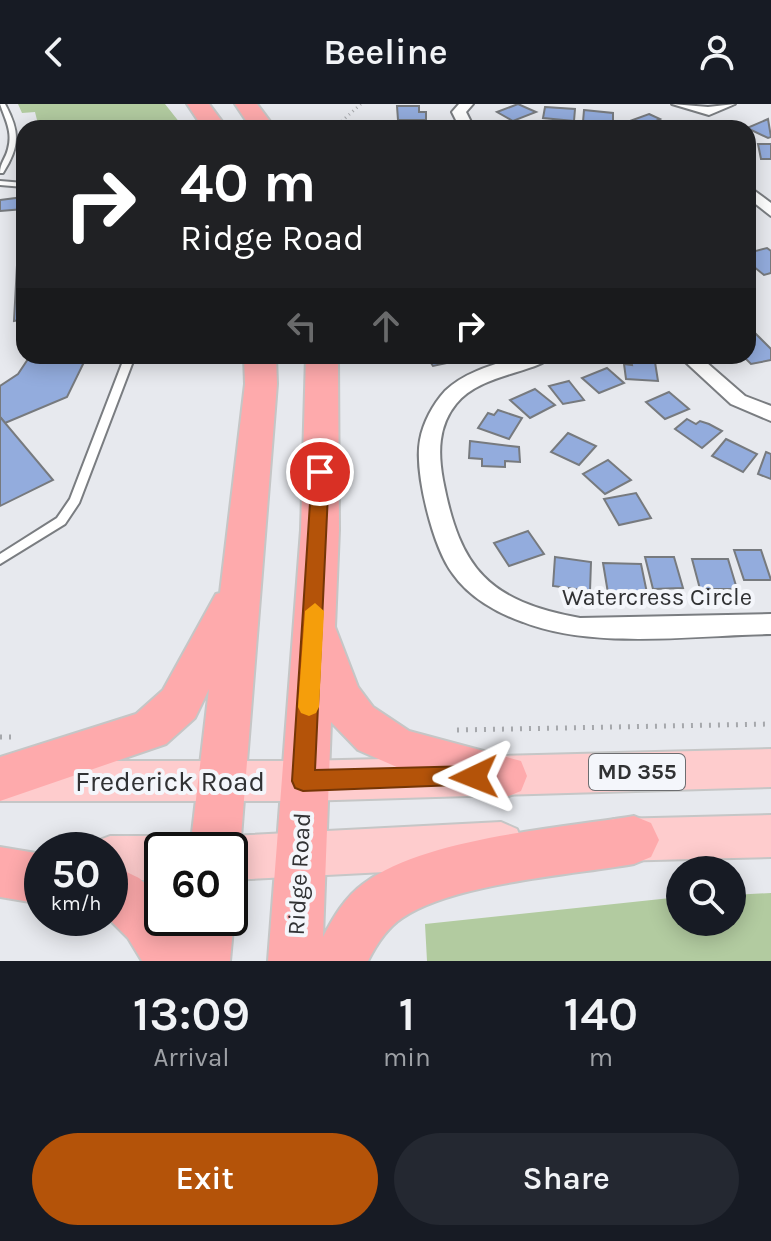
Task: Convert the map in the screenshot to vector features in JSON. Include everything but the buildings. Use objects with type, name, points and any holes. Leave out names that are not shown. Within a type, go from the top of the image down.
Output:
[{"type":"highway","points":[[217,832],[261,384],[260,364]]},
{"type":"highway","name":"Ridge Road","points":[[295,961],[303,781],[320,530],[322,364]]},
{"type":"highway","points":[[0,780],[150,730],[179,704],[240,585]]},
{"type":"highway","points":[[314,619],[339,694],[365,730],[399,748],[504,776]]},
{"type":"highway","points":[[339,961],[356,928],[384,900],[439,876],[634,840]]},
{"type":"highway","points":[[0,872],[24,876]]},
{"type":"highway","points":[[128,902],[140,910],[158,933],[169,961]]},
{"type":"highway","points":[[203,961],[206,936]]},
{"type":"main road","name":"Frederick Road","points":[[0,780],[303,781],[771,768]]},
{"type":"main road","points":[[248,858],[301,857],[352,849],[771,836]]},
{"type":"main road","points":[[0,857],[24,857]]},
{"type":"street","points":[[679,104],[703,111],[716,110],[728,104]]},
{"type":"street","points":[[703,111],[705,120]]},
{"type":"street","points":[[756,197],[771,211]]},
{"type":"street","name":"Watercress Circle","points":[[514,364],[493,370],[453,395],[433,426],[429,447],[448,548],[462,569],[504,605],[552,624],[580,628],[771,624]]},
{"type":"street","points":[[697,364],[738,400],[771,414]]},
{"type":"lane","points":[[0,171],[14,150],[16,139],[2,104]]},
{"type":"lane","points":[[0,560],[61,521],[75,500],[127,364]]},
{"type":"path","points":[[341,120],[361,104]]},
{"type":"path","points":[[444,729],[771,724]]},
{"type":"green space","points":[[18,104],[165,104],[178,120],[37,120],[35,112],[22,113]]},
{"type":"green space","points":[[771,893],[771,961],[427,961],[425,924],[666,898],[666,936],[746,936],[746,894]]},
{"type":"slow traffic","points":[[309,707],[315,611]]},
{"type":"route","points":[[320,472],[320,530],[303,781],[474,777]]}]
